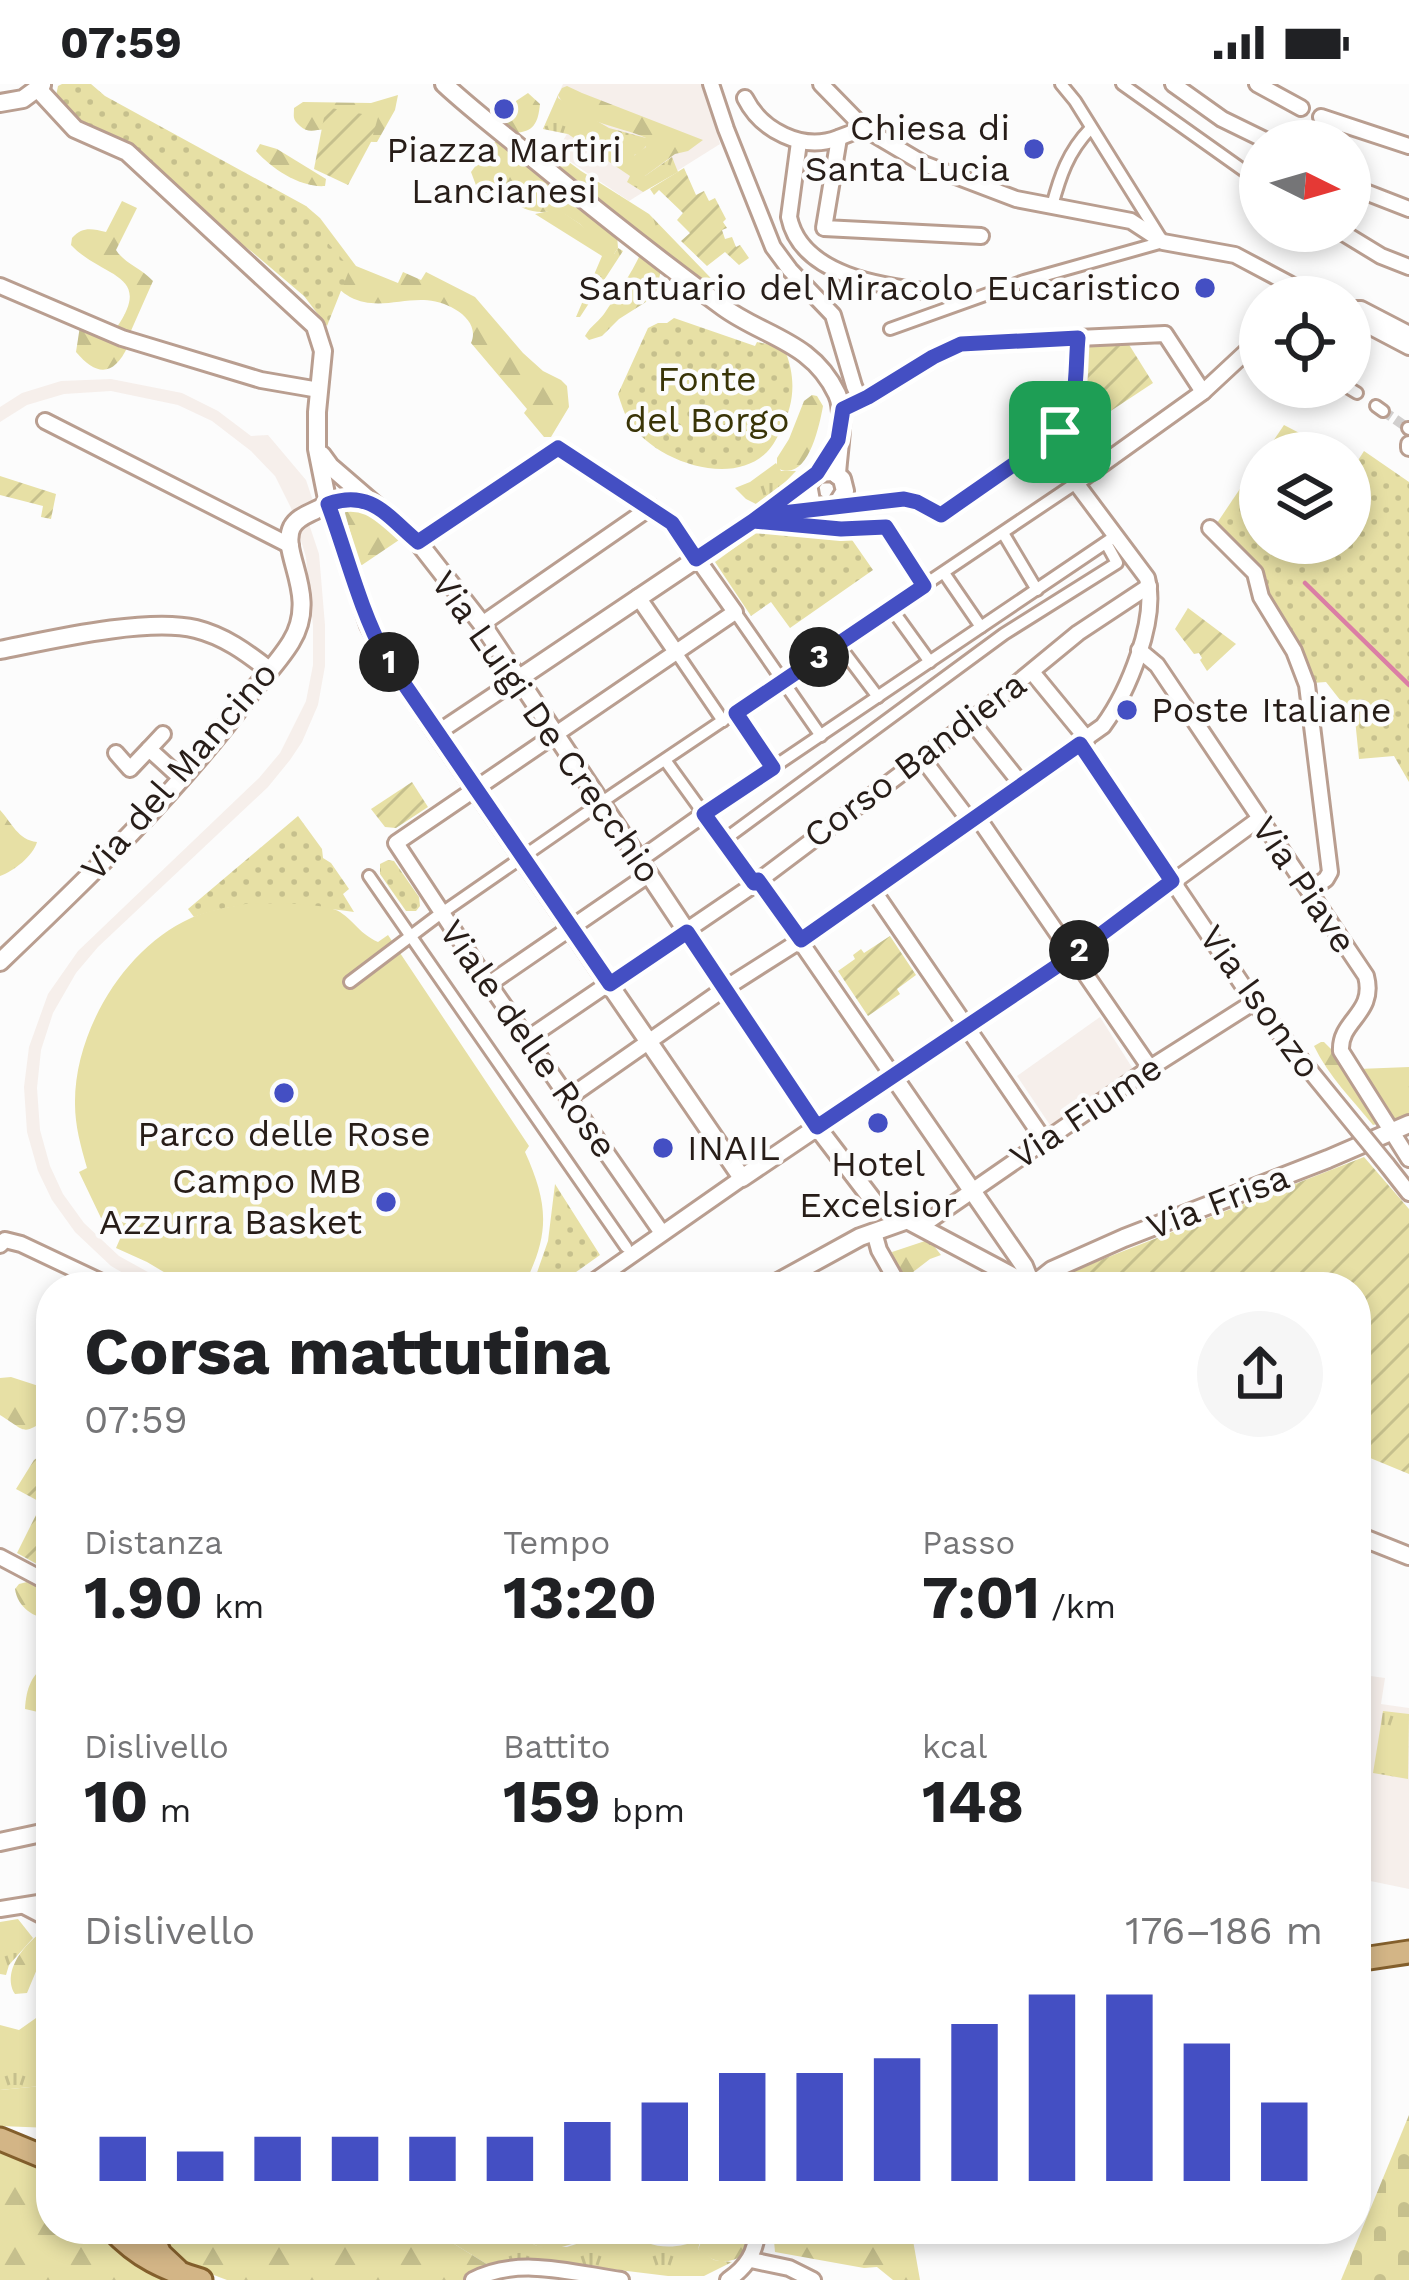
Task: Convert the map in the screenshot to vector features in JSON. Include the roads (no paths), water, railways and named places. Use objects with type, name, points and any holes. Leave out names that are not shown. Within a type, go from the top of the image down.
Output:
[{"type":"main road","points":[[1371,1958],[1409,1952]]},
{"type":"main road","points":[[0,2138],[36,2139]]},
{"type":"main road","points":[[0,2138],[36,2154]]},
{"type":"main road","points":[[126,2244],[148,2262],[192,2277]]},
{"type":"main road","points":[[156,2244],[160,2254],[192,2277]]},
{"type":"street","points":[[444,84],[598,212],[726,309],[778,334],[816,364],[843,409],[837,475]]},
{"type":"street","points":[[711,84],[773,247],[833,314],[854,386],[857,393],[868,397]]},
{"type":"street","points":[[820,84],[865,129],[938,170],[1016,199],[1131,221],[1163,242],[1234,256],[1271,276]]},
{"type":"street","points":[[1061,84],[1163,242]]},
{"type":"street","points":[[1122,84],[1239,168]]},
{"type":"street","points":[[1173,84],[1239,127]]},
{"type":"street","points":[[1257,84],[1301,109]]},
{"type":"street","points":[[0,103],[23,99],[40,87],[75,129],[127,152],[315,326],[323,351],[317,449],[328,504],[369,625],[437,733],[742,1178]]},
{"type":"street","points":[[719,110],[738,104],[745,96],[784,137],[799,142],[838,138],[865,129]]},
{"type":"street","points":[[1322,117],[1409,146]]},
{"type":"street","points":[[1052,206],[1062,170],[1090,129]]},
{"type":"street","points":[[838,138],[822,244],[836,269],[884,287],[933,292]]},
{"type":"street","points":[[799,142],[789,217],[796,236],[822,244],[981,236]]},
{"type":"street","points":[[1371,194],[1409,209]]},
{"type":"street","points":[[890,329],[1024,281],[1163,242]]},
{"type":"street","points":[[1371,250],[1409,267]]},
{"type":"street","points":[[0,286],[122,338],[260,380],[319,390]]},
{"type":"street","points":[[1371,314],[1409,334]]},
{"type":"street","points":[[1371,324],[1409,346]]},
{"type":"street","points":[[843,409],[961,344],[1078,338],[1165,334],[1203,392]]},
{"type":"street","points":[[753,521],[774,514],[904,499],[941,515],[1058,436],[1072,410],[1078,338]]},
{"type":"street","points":[[350,982],[601,803],[1076,484],[1203,392],[1239,359]]},
{"type":"street","points":[[45,422],[291,546]]},
{"type":"street","points":[[827,507],[808,496],[813,476],[838,440]]},
{"type":"street","points":[[418,542],[558,448],[672,523],[821,736]]},
{"type":"street","name":"Via Luigi De Crecchio","points":[[317,449],[330,466],[418,542],[482,624],[817,1127],[875,1203],[1004,1272]]},
{"type":"street","points":[[437,733],[813,476],[827,471],[842,479],[845,491],[827,507]]},
{"type":"street","points":[[568,1098],[1084,742],[1116,708],[1139,650],[1149,586],[1147,578],[1110,540],[1076,484]]},
{"type":"street","points":[[291,546],[296,522],[345,498],[368,500]]},
{"type":"street","points":[[482,624],[651,507]]},
{"type":"street","points":[[753,521],[841,529],[886,527],[924,586]]},
{"type":"street","points":[[1210,528],[1256,573],[1261,597],[1294,651],[1307,685],[1330,872],[1309,891]]},
{"type":"street","points":[[1003,533],[1037,590]]},
{"type":"street","points":[[489,984],[572,927],[704,814],[1110,540]]},
{"type":"street","points":[[724,840],[1004,634],[1117,563],[1110,540]]},
{"type":"street","name":"Via del Mancino","points":[[0,962],[155,810],[291,642],[299,624],[302,590],[291,546]]},
{"type":"street","points":[[944,573],[981,627]]},
{"type":"street","name":"Corso Bandiera","points":[[527,1039],[687,932],[971,721],[1078,633],[1149,586]]},
{"type":"street","points":[[638,597],[723,721]]},
{"type":"street","points":[[1123,602],[1145,624]]},
{"type":"street","points":[[891,608],[930,662]]},
{"type":"street","points":[[476,788],[735,612]]},
{"type":"street","points":[[0,650],[153,626],[193,628],[233,643],[269,670]]},
{"type":"street","points":[[838,644],[878,697]]},
{"type":"street","name":"Via Piave","points":[[1139,650],[1156,665],[1366,976],[1366,1002],[1340,1045],[1390,1131]]},
{"type":"street","name":"Via Isonzo","points":[[1032,672],[1084,742],[1254,1002],[1409,1193]]},
{"type":"street","points":[[736,713],[773,768]]},
{"type":"street","points":[[971,721],[1022,785]]},
{"type":"street","points":[[116,753],[130,769],[163,734]]},
{"type":"street","points":[[149,749],[182,778]]},
{"type":"street","points":[[922,758],[973,817],[1150,1068]]},
{"type":"street","points":[[665,760],[801,940],[1026,1272]]},
{"type":"street","name":"Viale delle Rose","points":[[476,788],[396,843],[662,1233]]},
{"type":"street","points":[[607,1272],[1072,956],[1259,819]]},
{"type":"street","points":[[369,876],[626,1247]]},
{"type":"street","points":[[873,890],[1044,1140]]},
{"type":"street","name":"Via Fiume","points":[[913,1224],[972,1190],[1254,1002]]},
{"type":"street","name":"Via Frisa","points":[[1048,1272],[1409,1124]]},
{"type":"street","points":[[1390,1131],[1409,1159]]},
{"type":"street","points":[[867,1234],[875,1203]]},
{"type":"street","points":[[797,1272],[867,1234],[913,1224]]},
{"type":"street","points":[[867,1234],[891,1272]]},
{"type":"street","points":[[0,1245],[5,1240],[21,1244],[80,1272]]},
{"type":"street","points":[[1371,1540],[1409,1556]]},
{"type":"street","points":[[0,1557],[36,1576]]},
{"type":"street","points":[[0,1843],[36,1835]]},
{"type":"street","points":[[0,1909],[36,1904]]},
{"type":"street","points":[[22,1906],[36,1912]]},
{"type":"street","points":[[728,2280],[751,2260],[756,2244]]},
{"type":"street","points":[[751,2260],[789,2268],[812,2280]]},
{"type":"street","points":[[473,2280],[512,2266],[621,2280]]},
{"type":"street","points":[[513,2280],[531,2268]]},
{"type":"waterway","points":[[1305,583],[1409,685]]},
{"type":"tunnel","points":[[1383,411],[1408,428]]},
{"type":"place","name":"Piazza Martiri Lancianesi","points":[[504,109]]},
{"type":"place","name":"Chiesa di Santa Lucia","points":[[1034,149]]},
{"type":"place","name":"Santuario del Miracolo Eucaristico","points":[[1205,288]]},
{"type":"place","name":"Poste Italiane","points":[[1127,710]]},
{"type":"place","name":"Parco delle Rose","points":[[284,1093]]},
{"type":"place","name":"Hotel Excelsior","points":[[878,1123]]},
{"type":"place","name":"INAIL","points":[[663,1148]]},
{"type":"place","name":"Campo MB Azzurra Basket","points":[[386,1202]]},
{"type":"park label","name":"Fonte del Borgo","points":[[707,400]]}]
